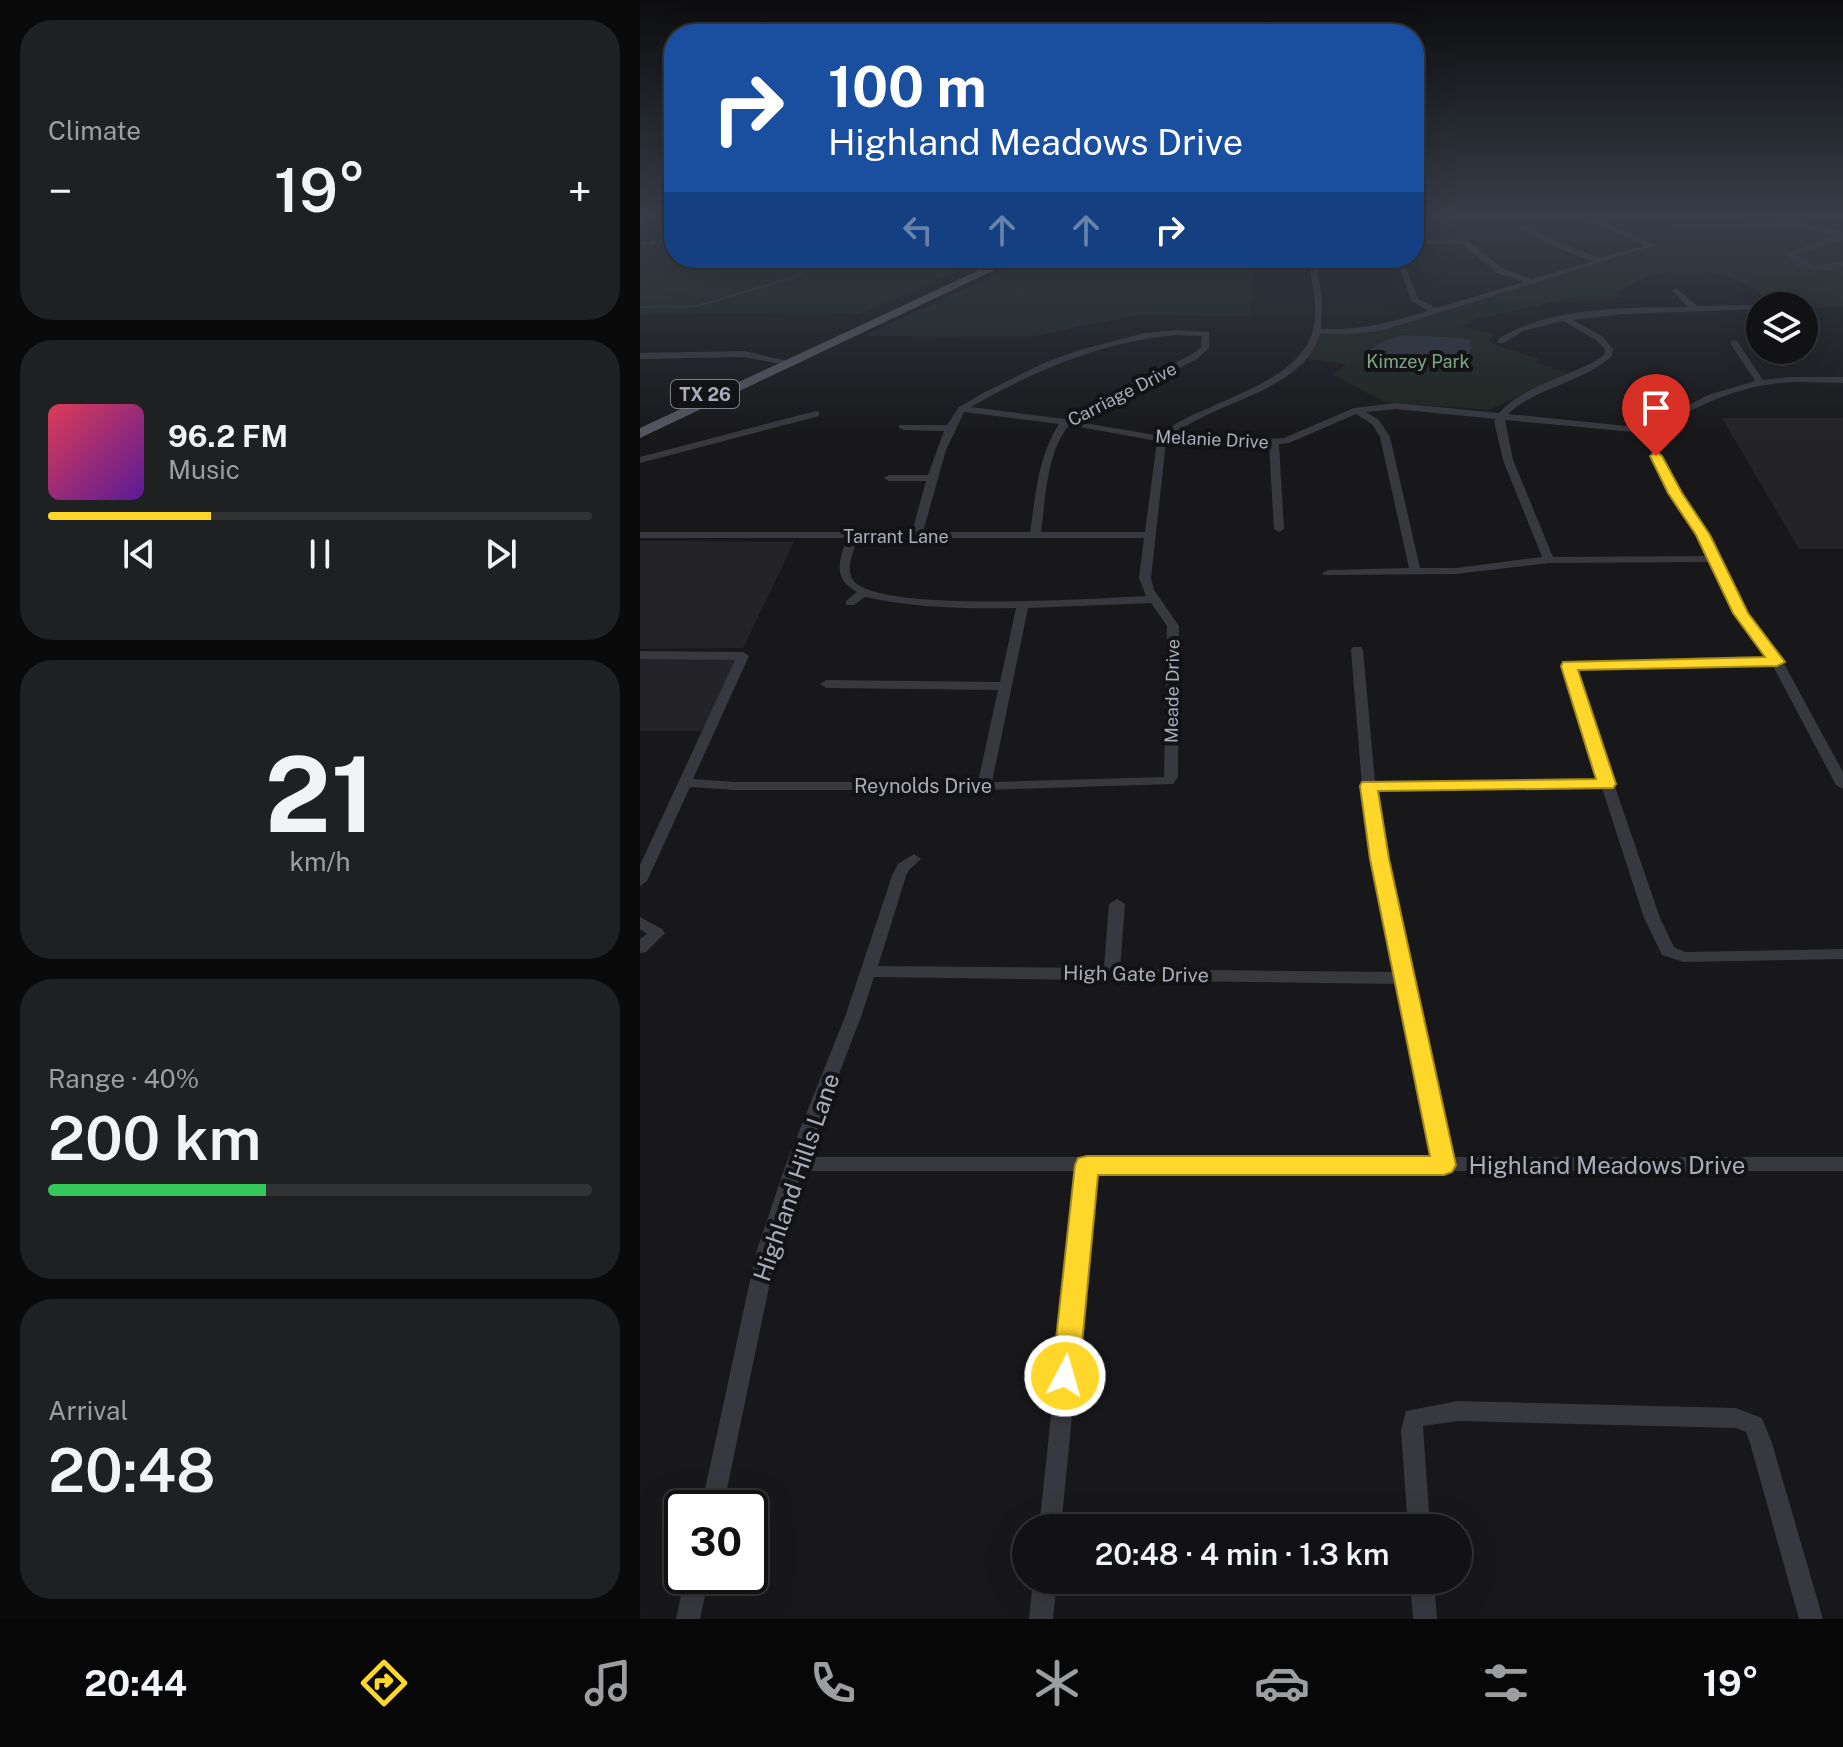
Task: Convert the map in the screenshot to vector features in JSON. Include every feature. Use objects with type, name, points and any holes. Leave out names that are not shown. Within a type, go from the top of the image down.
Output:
[{"type":"main road","name":"TX 26","points":[[640,424],[938,290]]},
{"type":"main road","name":"TX 26","points":[[640,434],[781,363]]},
{"type":"street","points":[[1163,439],[1174,429],[1291,368],[1311,349],[1317,331],[1319,290]]},
{"type":"street","points":[[1411,290],[1415,300],[1433,310]]},
{"type":"street","points":[[1317,331],[1377,329],[1506,290]]},
{"type":"street","points":[[1676,290],[1696,310]]},
{"type":"street","points":[[1501,341],[1513,331],[1564,318],[1746,308]]},
{"type":"street","points":[[1549,560],[1499,431],[1500,415],[1517,402],[1581,373],[1608,356],[1609,349],[1603,341],[1564,318]]},
{"type":"street","name":"Carriage Drive","points":[[962,409],[1071,356],[1105,343],[1188,332],[1206,334],[1208,340],[1205,348],[1194,357],[1065,422],[1054,438],[1035,535]]},
{"type":"street","points":[[1734,343],[1761,384]]},
{"type":"street","points":[[640,359],[678,357],[781,363]]},
{"type":"street","points":[[1843,380],[1779,380],[1726,390],[1648,431],[1663,472],[1714,559],[1741,613],[1777,662],[1843,785]]},
{"type":"street","points":[[1761,384],[1843,386]]},
{"type":"street","name":"Melanie Drive","points":[[962,409],[1163,439],[1228,444],[1274,443],[1295,439],[1357,410],[1396,406],[1648,431]]},
{"type":"street","points":[[916,536],[951,428],[962,409]]},
{"type":"street","points":[[1357,410],[1376,422],[1385,437],[1415,571]]},
{"type":"street","points":[[640,460],[816,414]]},
{"type":"street","points":[[903,427],[951,428]]},
{"type":"street","name":"Meade Drive","points":[[1162,783],[1171,777],[1173,626],[1145,578],[1163,439]]},
{"type":"street","points":[[1274,443],[1279,529]]},
{"type":"street","points":[[889,478],[933,478]]},
{"type":"street","name":"Tarrant Lane","points":[[640,535],[1151,535]]},
{"type":"street","points":[[853,537],[845,575],[855,589],[863,593],[912,603],[1155,599]]},
{"type":"street","points":[[1328,573],[1456,571],[1549,560],[1714,559]]},
{"type":"street","points":[[850,603],[863,593]]},
{"type":"street","points":[[984,786],[1023,603]]},
{"type":"street","points":[[1357,650],[1379,859],[1444,1165]]},
{"type":"street","points":[[640,655],[743,656],[640,881]]},
{"type":"street","points":[[1777,662],[1569,666],[1663,944],[1675,955],[1843,954]]},
{"type":"street","points":[[826,684],[1004,686]]},
{"type":"street","name":"Reynolds Drive","points":[[684,783],[736,786],[984,786],[1162,783]]},
{"type":"street","points":[[1369,786],[1607,784]]},
{"type":"street","name":"Highland Hills Lane","points":[[716,1490],[766,1253],[899,876],[903,867],[914,859]]},
{"type":"street","points":[[1112,974],[1117,904]]},
{"type":"street","points":[[640,922],[657,933],[640,948]]},
{"type":"street","name":"High Gate Drive","points":[[868,971],[1404,978]]},
{"type":"street","name":"Highland Meadows Drive","points":[[795,1164],[1843,1164]]},
{"type":"street","points":[[1051,1514],[1087,1165]]},
{"type":"street","points":[[1418,1514],[1412,1431],[1414,1418],[1420,1415],[1458,1411],[1736,1418],[1754,1425],[1811,1619]]},
{"type":"street","points":[[688,1619],[693,1594]]},
{"type":"street","points":[[1041,1619],[1044,1594]]},
{"type":"street","points":[[1423,1594],[1425,1619]]},
{"type":"shaded area","points":[[1722,418],[1843,418],[1843,549],[1799,549]]},
{"type":"shaded area","points":[[640,541],[794,542],[743,648],[640,649]]},
{"type":"shaded area","points":[[640,659],[737,659],[702,731],[640,731]]},
{"type":"green space","points":[[640,290],[915,290],[854,315],[825,312],[640,315]]},
{"type":"green space","points":[[963,290],[1252,290],[1251,316],[1136,315],[1031,337],[863,336]]},
{"type":"green space","name":"Kimzey Park","points":[[1508,290],[1622,290],[1618,292],[1621,297],[1571,298],[1477,319],[1463,326],[1494,334],[1489,340],[1493,344],[1539,359],[1535,362],[1567,373],[1489,410],[1385,402],[1333,375],[1346,364],[1305,359],[1320,335],[1375,331]]},
{"type":"green space","name":"Kimzey Park","points":[[1753,290],[1843,290],[1843,307],[1818,307],[1818,292]]},
{"type":"water","points":[[1403,335],[1462,338],[1470,340],[1472,349],[1467,356],[1451,365],[1366,360],[1375,347]]},
{"type":"waterway","points":[[640,307],[697,306],[753,290]]},
{"type":"route","points":[[1065,1376],[1087,1165],[1444,1165],[1379,859],[1369,786],[1607,784],[1569,666],[1777,662],[1741,613],[1703,535],[1675,493],[1656,456]]}]
